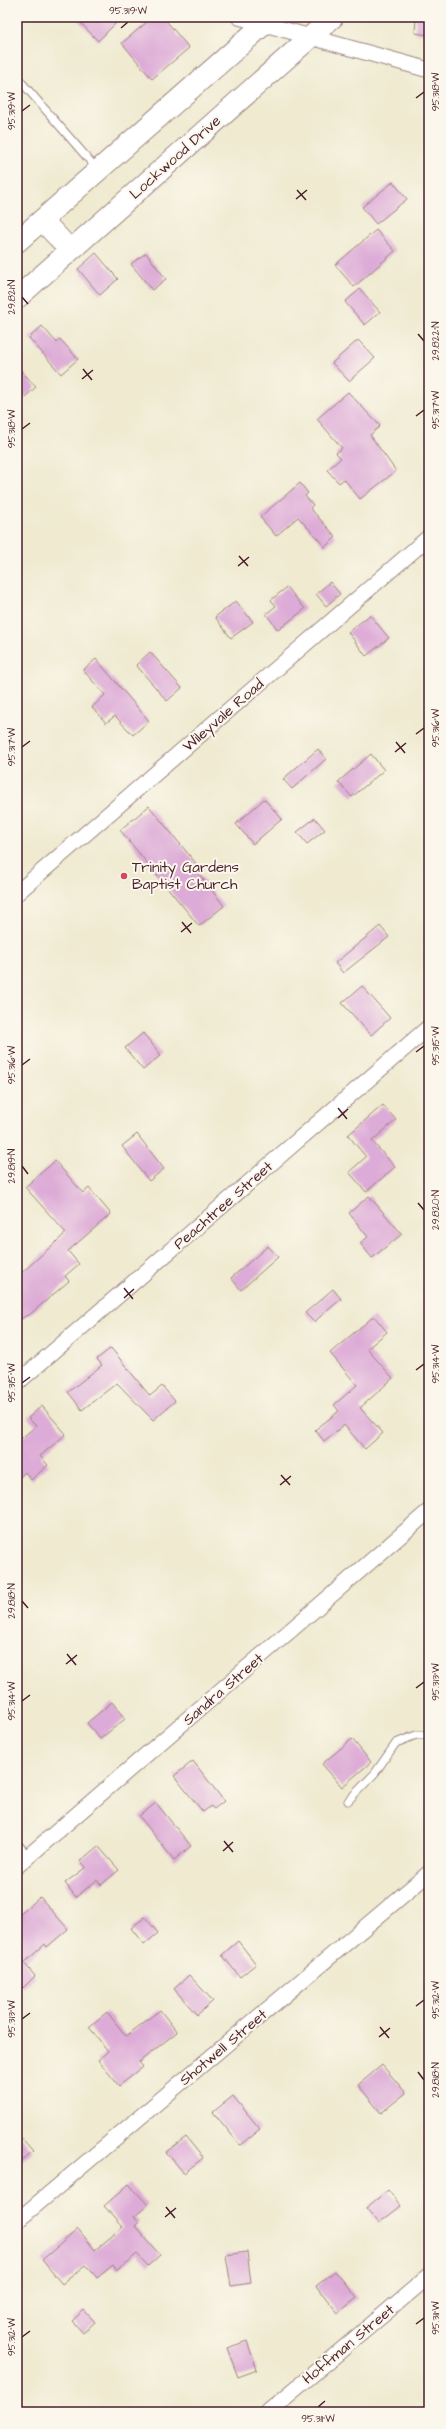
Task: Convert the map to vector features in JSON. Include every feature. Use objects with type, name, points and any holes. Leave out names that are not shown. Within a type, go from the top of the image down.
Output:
[{"type":"main road","name":"Lockwood Drive","points":[[17,298],[333,17]]},
{"type":"main road","points":[[17,242],[268,21]]},
{"type":"main road","points":[[42,220],[70,250]]},
{"type":"street","points":[[239,17],[268,21],[309,38],[429,70]]},
{"type":"street","name":"Wileyvale Road","points":[[17,893],[429,537]]},
{"type":"street","name":"Peachtree Street","points":[[17,1383],[429,1027]]},
{"type":"street","name":"Sandra Street","points":[[23,1861],[429,1511]]},
{"type":"street","name":"Shotwell Street","points":[[17,2221],[429,1872]]},
{"type":"street","name":"Hoffman Street","points":[[268,2412],[429,2276]]},
{"type":"lane","points":[[17,78],[98,171]]},
{"type":"lane","points":[[348,1801],[376,1773],[396,1743],[416,1735],[429,1735]]},
{"type":"lane","points":[[17,1843],[23,1861]]},
{"type":"building","points":[[75,17],[122,17],[98,41]]},
{"type":"building","points":[[153,17],[163,17],[189,48],[152,79],[122,43]]},
{"type":"building","points":[[416,17],[429,17],[429,35],[415,33]]},
{"type":"building","points":[[393,182],[407,199],[376,224],[362,207]]},
{"type":"building","points":[[376,230],[395,251],[354,287],[335,265]]},
{"type":"building","points":[[96,253],[118,279],[100,295],[78,269]]},
{"type":"building","points":[[146,253],[166,279],[152,290],[131,264]]},
{"type":"building","points":[[360,289],[380,312],[365,325],[345,302]]},
{"type":"building","points":[[42,326],[57,343],[60,339],[78,359],[61,374],[29,338]]},
{"type":"building","points":[[358,340],[375,358],[349,381],[332,363]]},
{"type":"building","points":[[17,366],[36,387],[17,404]]},
{"type":"building","points":[[348,392],[380,426],[370,435],[396,471],[360,499],[344,479],[339,483],[327,470],[341,458],[336,453],[342,448],[317,419]]},
{"type":"building","points":[[300,483],[308,493],[305,496],[313,505],[310,508],[336,537],[325,547],[298,517],[276,536],[260,517]]},
{"type":"building","points":[[330,582],[340,594],[326,606],[316,594]]},
{"type":"building","points":[[287,587],[305,609],[278,630],[266,614],[276,606],[271,600]]},
{"type":"building","points":[[236,601],[253,622],[231,638],[215,617]]},
{"type":"building","points":[[370,615],[389,638],[366,656],[348,632]]},
{"type":"building","points":[[150,652],[182,688],[167,701],[136,665]]},
{"type":"building","points":[[96,659],[149,721],[133,735],[115,716],[106,723],[92,707],[105,695],[83,670]]},
{"type":"building","points":[[318,749],[326,759],[292,789],[283,779]]},
{"type":"building","points":[[371,754],[384,770],[352,797],[338,782]]},
{"type":"building","points":[[264,799],[282,819],[253,844],[236,824]]},
{"type":"building","points":[[149,806],[199,867],[196,870],[224,906],[199,926],[120,830]]},
{"type":"building","points":[[315,818],[325,830],[307,844],[297,832]]},
{"type":"building","points":[[380,926],[389,937],[343,973],[335,963]]},
{"type":"building","points":[[362,986],[390,1018],[371,1035],[342,1003]]},
{"type":"building","points":[[143,1033],[161,1055],[143,1070],[125,1048]]},
{"type":"building","points":[[383,1105],[396,1120],[372,1141],[395,1167],[366,1192],[349,1172],[366,1157],[348,1135]]},
{"type":"building","points":[[137,1134],[164,1169],[149,1181],[122,1146]]},
{"type":"building","points":[[55,1161],[83,1193],[89,1188],[111,1214],[68,1251],[79,1264],[65,1276],[69,1281],[28,1316],[27,1315],[17,1322],[17,1277],[66,1233],[25,1187]]},
{"type":"building","points":[[369,1196],[402,1234],[372,1258],[360,1243],[368,1237],[349,1213]]},
{"type":"building","points":[[268,1246],[278,1257],[241,1290],[231,1278]]},
{"type":"building","points":[[333,1289],[341,1299],[314,1322],[305,1313]]},
{"type":"building","points":[[374,1316],[387,1332],[367,1349],[393,1378],[360,1408],[383,1433],[365,1449],[344,1425],[324,1441],[315,1430],[339,1411],[334,1405],[357,1385],[330,1353]]},
{"type":"building","points":[[111,1348],[150,1396],[162,1386],[175,1401],[153,1420],[117,1383],[82,1410],[68,1392],[102,1365],[97,1359]]},
{"type":"building","points":[[42,1406],[66,1434],[40,1456],[48,1465],[31,1480],[25,1472],[17,1480],[17,1442],[36,1426],[28,1418]]},
{"type":"building","points":[[112,1702],[125,1719],[100,1739],[87,1723]]},
{"type":"building","points":[[352,1739],[371,1762],[342,1787],[322,1764]]},
{"type":"building","points":[[193,1761],[224,1801],[214,1809],[211,1806],[203,1812],[174,1776]]},
{"type":"building","points":[[156,1803],[191,1846],[174,1860],[139,1816]]},
{"type":"building","points":[[98,1846],[119,1870],[101,1885],[97,1880],[76,1897],[65,1883],[86,1867],[80,1861]]},
{"type":"building","points":[[40,1897],[68,1929],[47,1947],[45,1944],[24,1963],[35,1976],[23,1988],[17,1981],[17,1917]]},
{"type":"building","points":[[145,1917],[158,1933],[144,1945],[131,1928]]},
{"type":"building","points":[[238,1941],[256,1964],[240,1977],[222,1955]]},
{"type":"building","points":[[189,1975],[213,2001],[197,2015],[174,1989]]},
{"type":"building","points":[[160,2010],[177,2032],[139,2062],[143,2067],[119,2086],[98,2060],[108,2051],[89,2027],[107,2012],[126,2036]]},
{"type":"building","points":[[382,2065],[406,2093],[381,2113],[358,2085]]},
{"type":"building","points":[[233,2096],[260,2129],[240,2145],[213,2112]]},
{"type":"building","points":[[17,2133],[33,2151],[17,2165]]},
{"type":"building","points":[[186,2137],[203,2158],[184,2173],[166,2152]]},
{"type":"building","points":[[129,2184],[148,2205],[134,2217],[139,2222],[135,2226],[160,2255],[148,2266],[137,2254],[117,2270],[113,2265],[97,2278],[86,2265],[62,2284],[42,2260],[78,2229],[95,2250],[123,2227],[104,2206]]},
{"type":"building","points":[[388,2190],[401,2206],[379,2223],[366,2208]]},
{"type":"building","points":[[247,2252],[251,2283],[231,2286],[226,2255]]},
{"type":"building","points":[[335,2271],[357,2298],[338,2313],[316,2286]]},
{"type":"building","points":[[84,2310],[95,2322],[83,2333],[72,2321]]},
{"type":"building","points":[[247,2341],[257,2370],[238,2377],[227,2348]]},
{"type":"place","name":"Trinity Gardens Baptist Church","points":[[124,876]]}]
